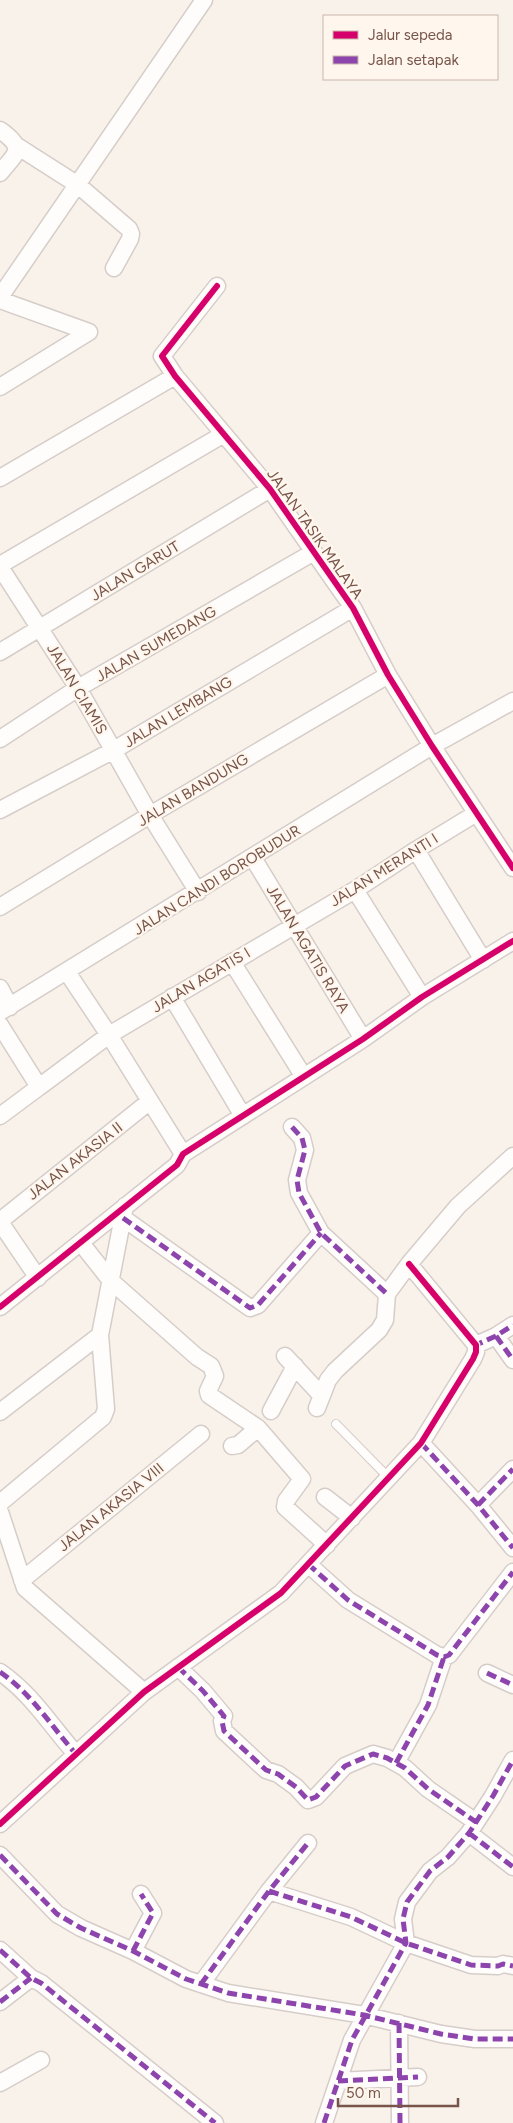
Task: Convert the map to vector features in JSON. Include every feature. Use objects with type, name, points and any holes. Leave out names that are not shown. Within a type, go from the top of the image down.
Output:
[{"type":"street","points":[[0,387],[89,332],[1,293],[78,185],[204,0]]},
{"type":"street","points":[[0,130],[13,140],[17,146],[78,185],[128,229],[131,234],[130,239],[114,268]]},
{"type":"street","points":[[0,173],[16,153],[17,146]]},
{"type":"street","name":"JALAN TASIK MALAYA","points":[[217,286],[162,356],[175,376],[270,489],[353,608],[388,675],[475,814],[513,868]]},
{"type":"street","points":[[0,478],[175,376]]},
{"type":"street","name":"JALAN CIAMIS","points":[[198,892],[150,815],[78,688],[0,566],[224,434]]},
{"type":"street","name":"JALAN GARUT","points":[[0,652],[270,489]]},
{"type":"street","name":"JALAN SUMEDANG","points":[[0,739],[78,688],[314,552]]},
{"type":"street","name":"JALAN LEMBANG","points":[[0,810],[114,750],[353,608]]},
{"type":"street","name":"JALAN BANDUNG","points":[[0,907],[150,815],[388,675]]},
{"type":"street","name":"JALAN CANDI BOROBUDUR","points":[[5,1009],[198,892],[432,746],[511,707]]},
{"type":"street","name":"JALAN MERANTI I","points":[[292,926],[355,890],[475,814]]},
{"type":"street","points":[[416,850],[483,960]]},
{"type":"street","name":"JALAN AGATIS RAYA","points":[[253,858],[292,926],[362,1039]]},
{"type":"street","points":[[355,890],[422,996]]},
{"type":"street","name":"JALAN AGATIS I","points":[[0,1116],[109,1035],[292,926]]},
{"type":"street","points":[[0,1307],[81,1243],[124,1212],[177,1165],[183,1154],[362,1039],[422,996],[513,942]]},
{"type":"street","points":[[232,962],[304,1077]]},
{"type":"street","points":[[67,972],[109,1035],[183,1154]]},
{"type":"street","points":[[0,988],[5,1009]]},
{"type":"street","points":[[172,997],[243,1116]]},
{"type":"street","points":[[0,1025],[39,1087]]},
{"type":"street","name":"JALAN AKASIA II","points":[[0,1222],[150,1102]]},
{"type":"street","points":[[292,1127],[302,1138],[304,1150],[297,1180],[299,1193],[321,1233],[387,1294]]},
{"type":"street","points":[[271,1411],[290,1361],[319,1401],[335,1370],[379,1330],[385,1320],[387,1294],[410,1264],[458,1206],[513,1156]]},
{"type":"street","points":[[124,1212],[250,1308],[258,1305],[321,1233]]},
{"type":"street","points":[[0,1503],[95,1426],[103,1417],[106,1409],[100,1335],[124,1212]]},
{"type":"street","points":[[0,1222],[38,1278]]},
{"type":"street","points":[[81,1243],[111,1281],[211,1366],[215,1376],[208,1391],[209,1395],[258,1428],[302,1480],[286,1501],[285,1507],[326,1545]]},
{"type":"street","points":[[0,1824],[144,1692],[282,1593],[421,1444],[473,1359],[476,1345],[410,1264]]},
{"type":"street","points":[[476,1345],[496,1336],[513,1325]]},
{"type":"street","points":[[0,1412],[100,1335]]},
{"type":"street","points":[[496,1336],[513,1360]]},
{"type":"street","points":[[232,1446],[238,1445],[258,1428]]},
{"type":"street","name":"JALAN AKASIA VIII","points":[[22,1580],[201,1434]]},
{"type":"street","points":[[421,1444],[478,1505],[513,1548]]},
{"type":"street","points":[[478,1505],[513,1469]]},
{"type":"street","points":[[325,1497],[352,1518]]},
{"type":"street","points":[[0,1512],[25,1588],[144,1692]]},
{"type":"street","points":[[308,1564],[362,1610],[437,1655],[444,1657],[449,1656],[513,1572]]},
{"type":"street","points":[[396,1763],[428,1705],[444,1657]]},
{"type":"street","points":[[178,1667],[203,1691],[224,1716],[222,1721],[224,1731],[266,1770],[278,1774],[296,1787],[308,1800],[316,1797],[345,1766],[373,1754],[405,1768],[473,1828],[513,1867]]},
{"type":"street","points":[[0,1672],[23,1690],[49,1719],[76,1754]]},
{"type":"street","points":[[487,1673],[513,1685]]},
{"type":"street","points":[[324,2123],[352,2040],[364,2015],[375,2001],[406,1943],[403,1926],[407,1902],[430,1871],[448,1856],[473,1828],[512,1765]]},
{"type":"street","points":[[201,1984],[269,1891],[308,1843]]},
{"type":"street","points":[[0,1855],[57,1914],[80,1928],[132,1951],[164,1969],[201,1984],[228,1993],[364,2015],[441,2034],[475,2039],[513,2039]]},
{"type":"street","points":[[269,1891],[351,1917],[406,1943],[471,1965],[498,1966],[503,1964],[513,1966]]},
{"type":"street","points":[[132,1951],[153,1913],[141,1894]]},
{"type":"street","points":[[0,1950],[31,1978],[41,1983],[215,2123]]},
{"type":"street","points":[[0,2002],[31,1978]]},
{"type":"street","points":[[399,2023],[400,2123]]},
{"type":"street","points":[[0,2083],[41,2060]]},
{"type":"street","points":[[338,2081],[418,2077]]},
{"type":"lane","points":[[336,1424],[389,1478]]},
{"type":"marked path","points":[[292,1127],[302,1138],[305,1150],[297,1180],[299,1193],[321,1233],[387,1294]]},
{"type":"marked path","points":[[123,1218],[250,1308],[258,1305],[321,1233]]},
{"type":"marked path","points":[[476,1348],[476,1345],[496,1336],[513,1325]]},
{"type":"marked path","points":[[496,1336],[513,1360]]},
{"type":"marked path","points":[[421,1443],[478,1505],[513,1548]]},
{"type":"marked path","points":[[478,1505],[513,1469]]},
{"type":"marked path","points":[[308,1564],[348,1600],[437,1655],[444,1657],[449,1655],[513,1572]]},
{"type":"marked path","points":[[396,1763],[428,1705],[444,1657]]},
{"type":"marked path","points":[[178,1667],[203,1691],[224,1716],[222,1721],[224,1731],[266,1770],[278,1774],[296,1787],[308,1800],[316,1797],[345,1766],[373,1754],[387,1758],[405,1768],[428,1789],[476,1822]]},
{"type":"marked path","points":[[0,1672],[32,1700],[76,1754]]},
{"type":"marked path","points":[[487,1673],[513,1685]]},
{"type":"marked path","points":[[324,2123],[352,2040],[406,1943],[403,1919],[407,1902],[430,1871],[448,1857],[469,1833],[513,1760]]},
{"type":"marked path","points":[[469,1833],[513,1867]]},
{"type":"marked path","points":[[201,1984],[269,1891],[308,1843]]},
{"type":"marked path","points":[[0,1855],[57,1914],[81,1928],[133,1951],[186,1979],[228,1993],[364,2015],[441,2034],[475,2039],[513,2039]]},
{"type":"marked path","points":[[269,1891],[351,1917],[406,1943],[471,1965],[498,1966],[503,1964],[513,1966]]},
{"type":"marked path","points":[[133,1951],[153,1913],[141,1894]]},
{"type":"marked path","points":[[0,1950],[31,1978],[41,1983],[215,2123]]},
{"type":"marked path","points":[[0,2002],[31,1978]]},
{"type":"marked path","points":[[399,2023],[400,2123]]},
{"type":"marked path","points":[[338,2081],[418,2077]]},
{"type":"cycle path","points":[[217,286],[162,356],[175,376],[270,489],[353,608],[388,675],[432,746],[513,868]]},
{"type":"cycle path","points":[[0,1307],[177,1165],[183,1154],[363,1039],[422,997],[513,941]]},
{"type":"cycle path","points":[[0,1824],[144,1692],[281,1593],[421,1443],[473,1359],[476,1345],[409,1264]]}]
